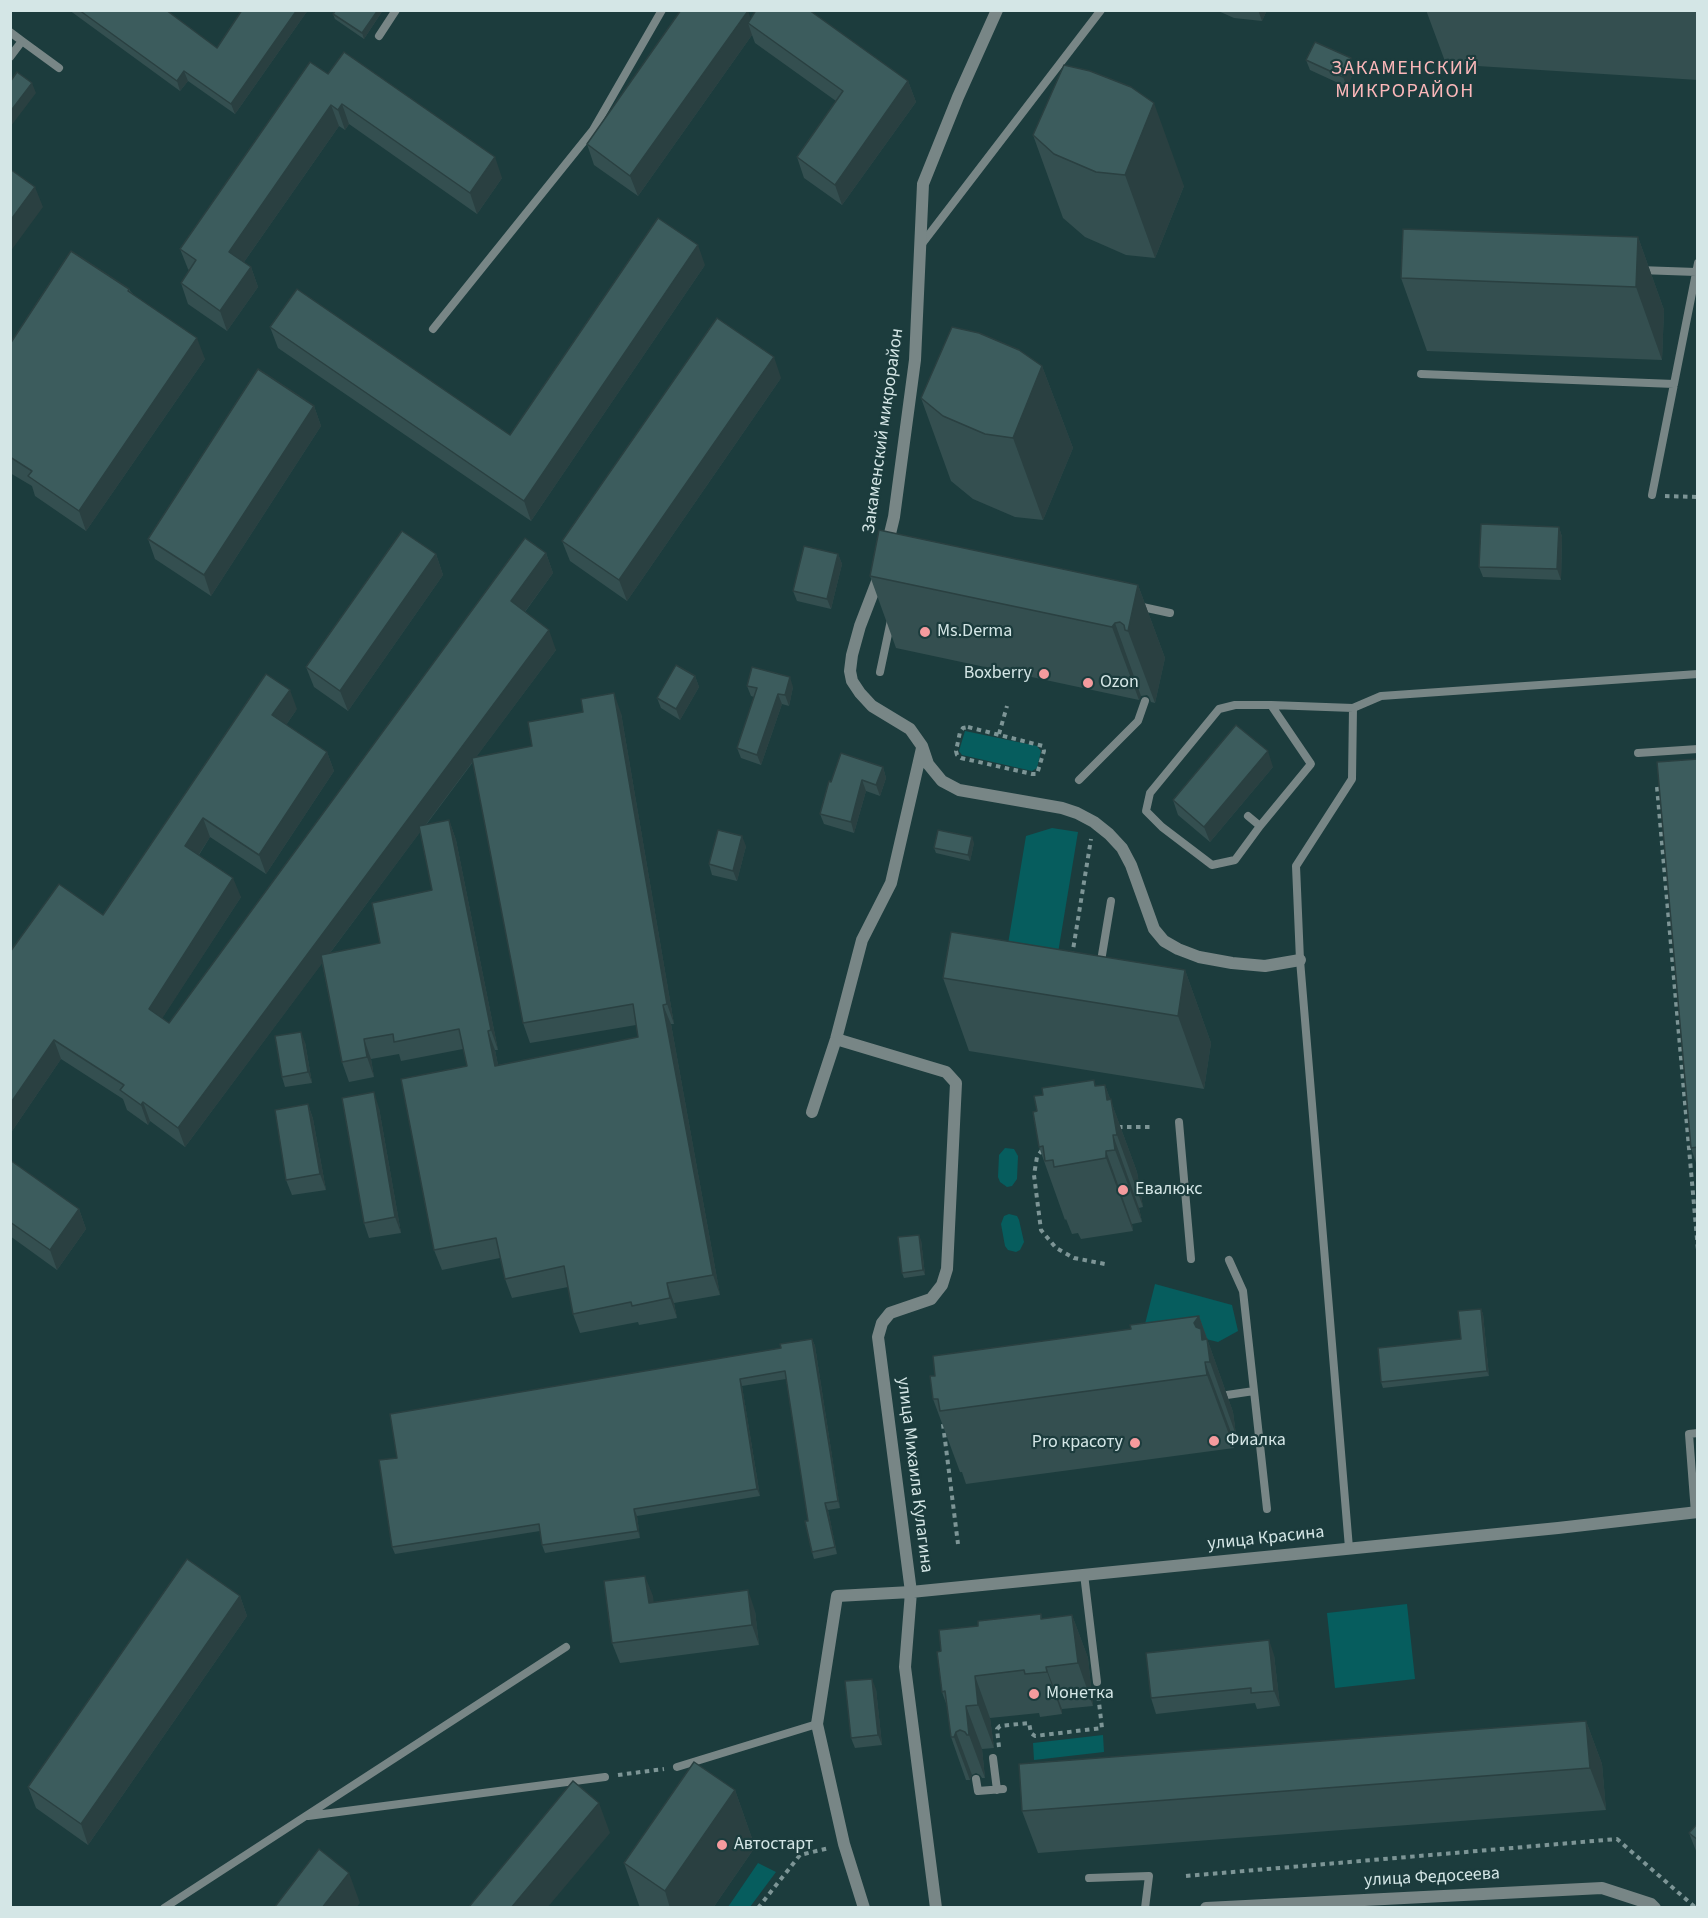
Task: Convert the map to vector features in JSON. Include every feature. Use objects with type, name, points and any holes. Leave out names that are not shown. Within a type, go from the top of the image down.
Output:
[{"type":"street","name":"Закаменский микрорайон","points":[[997,10],[923,184],[915,360],[891,551],[860,626],[852,655],[850,671],[852,681],[872,706],[910,729],[922,746],[928,764],[942,781],[959,790],[1062,808],[1077,813],[1102,828],[1122,848],[1131,865],[1154,929],[1164,941],[1199,957],[1232,963],[1264,966],[1300,960]]},
{"type":"street","points":[[812,1112],[836,1039],[862,940],[891,883],[922,746]]},
{"type":"street","name":"улица Михаила Кулагина","points":[[836,1039],[946,1072],[956,1083],[947,1269],[942,1285],[931,1299],[890,1313],[882,1323],[878,1337],[911,1592],[906,1667],[936,1908]]},
{"type":"street","name":"улица Красина","points":[[816,1724],[837,1596],[911,1592],[1696,1512]]},
{"type":"street","points":[[816,1724],[844,1844],[864,1908]]},
{"type":"street","name":"улица Федосеева","points":[[1206,1908],[1602,1888],[1651,1904],[1655,1908]]},
{"type":"lane","points":[[379,36],[396,10]]},
{"type":"lane","points":[[433,329],[593,130],[662,10]]},
{"type":"lane","points":[[921,246],[1101,10]]},
{"type":"lane","points":[[10,32],[60,68]]},
{"type":"lane","points":[[10,57],[22,41]]},
{"type":"lane","points":[[1626,270],[1697,268],[1652,495]]},
{"type":"lane","points":[[1421,374],[1674,384]]},
{"type":"lane","points":[[1126,603],[1170,613]]},
{"type":"lane","points":[[880,672],[894,608]]},
{"type":"lane","points":[[1271,705],[1311,764],[1235,860],[1212,865],[1162,827],[1146,811],[1150,793],[1219,709],[1235,705],[1271,705],[1353,708],[1381,696],[1698,674]]},
{"type":"lane","points":[[1079,780],[1138,722],[1145,701]]},
{"type":"lane","points":[[1349,1548],[1300,960],[1296,866],[1352,779],[1353,708]]},
{"type":"lane","points":[[1638,753],[1698,749]]},
{"type":"lane","points":[[1248,816],[1260,826]]},
{"type":"lane","points":[[1099,975],[1111,901]]},
{"type":"lane","points":[[1179,1122],[1191,1259]]},
{"type":"lane","points":[[1229,1260],[1243,1291],[1267,1509]]},
{"type":"lane","points":[[1227,1395],[1254,1391]]},
{"type":"lane","points":[[1696,1512],[1689,1434],[1698,1433]]},
{"type":"lane","points":[[1084,1574],[1097,1682]]},
{"type":"lane","points":[[164,1908],[566,1647]]},
{"type":"lane","points":[[677,1767],[816,1724]]},
{"type":"lane","points":[[976,1779],[978,1791],[1000,1789],[993,1758]]},
{"type":"lane","points":[[305,1816],[605,1777]]},
{"type":"lane","points":[[1089,1878],[1149,1876],[1145,1908]]},
{"type":"path","points":[[1652,495],[1698,497]]},
{"type":"path","points":[[999,734],[1007,706]]},
{"type":"path","points":[[968,727],[999,734],[1043,746],[1040,770],[1037,774],[961,758],[957,755],[960,732],[963,728],[968,727]]},
{"type":"path","points":[[1657,787],[1695,1192],[1698,1250]]},
{"type":"path","points":[[1072,957],[1092,835]]},
{"type":"path","points":[[1109,1126],[1153,1127]]},
{"type":"path","points":[[1048,1142],[1037,1158],[1034,1175],[1041,1230],[1056,1248],[1074,1258],[1105,1264]]},
{"type":"path","points":[[943,1422],[958,1544]]},
{"type":"path","points":[[993,1758],[999,1750],[997,1729],[1000,1726],[1029,1723],[1031,1733],[1035,1736],[1102,1728],[1097,1682]]},
{"type":"path","points":[[605,1777],[677,1767]]},
{"type":"path","points":[[1186,1876],[1617,1839],[1696,1908]]},
{"type":"path","points":[[758,1908],[800,1856],[844,1844]]},
{"type":"shaded area","points":[[965,731],[1037,746],[1041,751],[1037,768],[1032,771],[962,755],[959,751]]},
{"type":"shaded area","points":[[1052,828],[1078,832],[1056,965],[1006,956],[1026,836]]},
{"type":"shaded area","points":[[1005,1148],[1014,1149],[1018,1156],[1017,1179],[1012,1186],[1007,1187],[1000,1182],[998,1177],[999,1155]]},
{"type":"shaded area","points":[[1009,1214],[1017,1216],[1024,1242],[1020,1250],[1016,1252],[1008,1250],[1005,1246],[1001,1224],[1004,1216]]},
{"type":"shaded area","points":[[1155,1284],[1232,1305],[1238,1331],[1218,1342],[1145,1324]]},
{"type":"shaded area","points":[[1407,1604],[1415,1679],[1335,1688],[1327,1613]]},
{"type":"shaded area","points":[[1103,1735],[1104,1752],[1034,1760],[1033,1743]]},
{"type":"shaded area","points":[[758,1863],[776,1872],[750,1907],[728,1907]]},
{"type":"building","points":[[79,10],[166,10],[217,48],[242,10],[297,10],[231,104],[184,71],[177,81]]},
{"type":"building","points":[[336,10],[378,10],[362,33],[333,14]]},
{"type":"building","points":[[681,10],[748,11],[630,176],[587,144]]},
{"type":"building","points":[[756,10],[809,10],[908,81],[835,185],[797,157],[843,91],[748,23]]},
{"type":"building","points":[[1315,42],[1351,58],[1343,77],[1306,60]]},
{"type":"building","points":[[344,52],[495,157],[470,193],[342,104],[338,110],[331,105],[229,252],[251,267],[220,311],[181,283],[196,260],[180,249],[310,62],[328,74]]},
{"type":"building","points":[[1064,65],[1090,71],[1131,87],[1154,103],[1125,175],[1096,172],[1054,154],[1033,135]]},
{"type":"building","points":[[17,72],[32,83],[10,112],[10,82]]},
{"type":"building","points":[[10,169],[35,187],[10,221]]},
{"type":"building","points":[[658,218],[698,245],[524,501],[270,327],[297,289],[510,435]]},
{"type":"building","points":[[1403,229],[1638,237],[1636,287],[1401,278]]},
{"type":"building","points":[[71,251],[197,338],[79,511],[28,476],[32,471],[10,457],[10,344]]},
{"type":"building","points":[[717,318],[774,357],[619,580],[562,541]]},
{"type":"building","points":[[952,327],[979,333],[1019,350],[1042,366],[1013,438],[985,434],[943,416],[921,398]]},
{"type":"building","points":[[258,369],[314,406],[204,575],[148,539]]},
{"type":"building","points":[[1481,524],[1559,527],[1557,569],[1479,567]]},
{"type":"building","points":[[879,530],[1138,585],[1128,631],[1120,622],[1115,623],[1112,627],[870,576]]},
{"type":"building","points":[[402,531],[436,554],[340,691],[306,667]]},
{"type":"building","points":[[525,538],[546,553],[511,601],[549,630],[178,1128],[143,1102],[141,1105],[120,1090],[124,1085],[54,1040],[10,1104],[10,952],[59,884],[103,915],[266,674],[290,690],[272,715],[327,752],[259,855],[203,818],[185,846],[233,878],[149,1009],[169,1023]]},
{"type":"building","points":[[804,546],[838,554],[827,599],[793,591]]},
{"type":"building","points":[[676,665],[695,676],[676,709],[657,698]]},
{"type":"building","points":[[752,667],[790,677],[785,695],[778,694],[757,755],[737,748],[757,688],[747,686]]},
{"type":"building","points":[[614,693],[667,1004],[663,1005],[713,1275],[667,1283],[670,1298],[632,1306],[631,1302],[573,1314],[564,1266],[505,1279],[496,1238],[434,1250],[401,1079],[467,1066],[459,1029],[394,1042],[393,1034],[364,1039],[367,1057],[342,1062],[321,955],[380,943],[372,903],[432,890],[419,826],[449,820],[491,1030],[488,1031],[495,1066],[638,1037],[633,1004],[523,1023],[472,758],[532,746],[528,722],[583,712],[581,699]]},
{"type":"building","points":[[1236,725],[1268,751],[1204,827],[1173,800]]},
{"type":"building","points":[[841,753],[883,767],[876,785],[862,780],[851,822],[820,814],[829,781],[831,782]]},
{"type":"building","points":[[1698,759],[1698,1147],[1691,1148],[1657,762]]},
{"type":"building","points":[[718,830],[742,836],[733,871],[709,864]]},
{"type":"building","points":[[938,830],[972,837],[968,855],[934,848]]},
{"type":"building","points":[[951,932],[1185,970],[1178,1016],[943,978]]},
{"type":"building","points":[[301,1032],[308,1072],[282,1077],[275,1036]]},
{"type":"building","points":[[1094,1080],[1095,1086],[1105,1085],[1107,1100],[1111,1099],[1117,1135],[1113,1135],[1115,1150],[1106,1151],[1106,1158],[1054,1167],[1053,1160],[1045,1161],[1043,1146],[1039,1147],[1033,1112],[1037,1111],[1034,1096],[1043,1095],[1042,1088]]},
{"type":"building","points":[[374,1092],[395,1217],[364,1223],[342,1098]]},
{"type":"building","points":[[308,1104],[320,1174],[286,1180],[275,1110]]},
{"type":"building","points":[[10,1160],[79,1209],[50,1250],[10,1222]]},
{"type":"building","points":[[919,1235],[923,1270],[902,1273],[898,1237]]},
{"type":"building","points":[[1481,1309],[1487,1371],[1381,1382],[1378,1348],[1461,1339],[1458,1311]]},
{"type":"building","points":[[1199,1316],[1194,1323],[1201,1329],[1202,1340],[1207,1339],[1210,1362],[1205,1362],[1207,1375],[940,1411],[938,1399],[933,1399],[930,1376],[935,1376],[933,1356],[1131,1329],[1130,1325]]},
{"type":"building","points":[[812,1339],[838,1501],[825,1503],[835,1547],[812,1552],[805,1521],[808,1521],[785,1371],[740,1379],[757,1489],[634,1509],[638,1531],[542,1545],[539,1524],[392,1547],[379,1460],[397,1458],[390,1414],[781,1348],[780,1344]]},
{"type":"building","points":[[187,1559],[240,1596],[81,1824],[28,1787]]},
{"type":"building","points":[[645,1576],[649,1603],[748,1590],[752,1625],[612,1643],[604,1581]]},
{"type":"building","points":[[1041,1614],[1041,1619],[1072,1615],[1078,1663],[1046,1667],[1047,1672],[1025,1674],[1024,1670],[975,1676],[978,1705],[966,1706],[969,1735],[960,1730],[954,1737],[951,1737],[937,1652],[941,1651],[939,1630],[978,1626],[978,1621]]},
{"type":"building","points":[[1269,1640],[1274,1691],[1251,1693],[1251,1688],[1151,1698],[1146,1653]]},
{"type":"building","points":[[872,1679],[878,1735],[851,1738],[845,1681]]},
{"type":"building","points":[[1586,1721],[1590,1768],[1022,1811],[1019,1764]]},
{"type":"building","points":[[694,1762],[735,1790],[665,1891],[624,1863]]},
{"type":"building","points":[[573,1781],[599,1803],[511,1908],[468,1908]]},
{"type":"building","points":[[1698,1823],[1698,1840],[1689,1833]]},
{"type":"building","points":[[319,1849],[349,1873],[322,1908],[274,1908]]},
{"type":"place","name":"Ms.Derma","points":[[925,632]]},
{"type":"place","name":"Boxberry","points":[[1044,674]]},
{"type":"place","name":"Ozon","points":[[1088,683]]},
{"type":"place","name":"Евалюкс","points":[[1123,1190]]},
{"type":"place","name":"Фиалка","points":[[1214,1441]]},
{"type":"place","name":"Pro красоту","points":[[1135,1443]]},
{"type":"place","name":"Монетка","points":[[1034,1694]]},
{"type":"place","name":"Автостарт","points":[[722,1845]]},
{"type":"district","name":"ЗАКАМЕНСКИЙ МИКРОРАЙОН","points":[[1405,82]]}]
